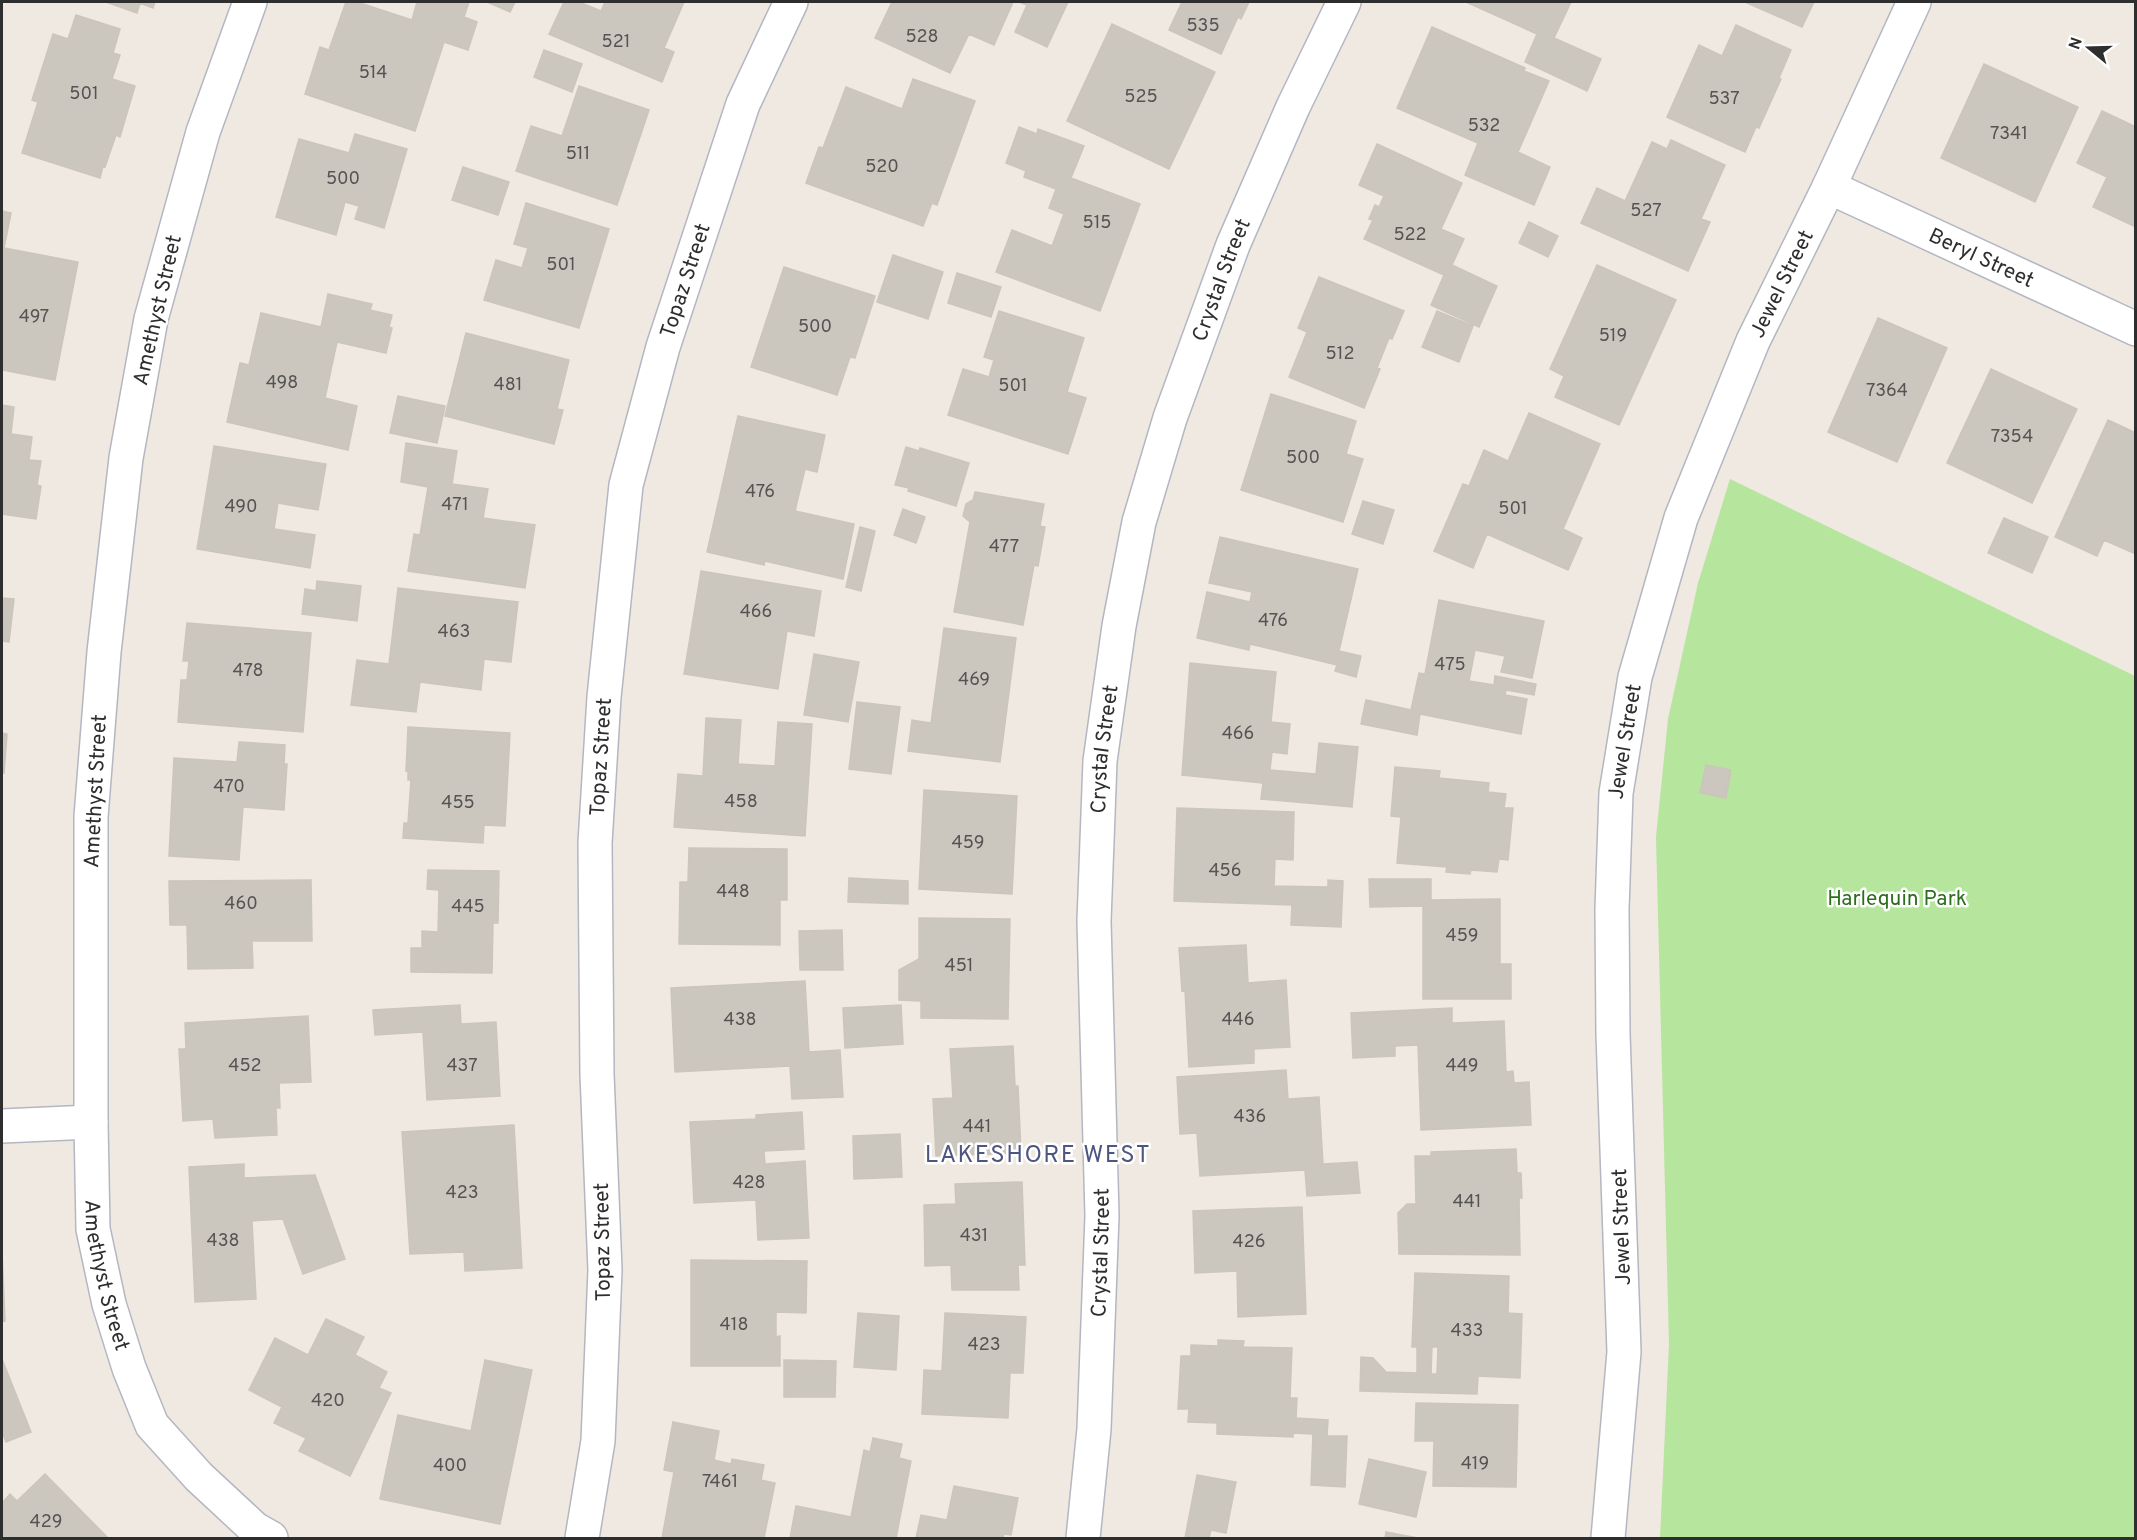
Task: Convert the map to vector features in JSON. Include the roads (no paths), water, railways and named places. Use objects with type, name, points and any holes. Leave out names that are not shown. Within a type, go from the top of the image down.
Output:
[{"type":"street","name":"Amethyst Street","points":[[250,2],[203,132],[154,308],[126,458],[104,652],[91,817],[91,1122],[93,1229],[109,1304],[129,1368],[152,1425],[200,1477],[255,1529],[271,1539]]},
{"type":"street","name":"Topaz Street","points":[[582,1539],[598,1441],[605,1270],[597,1074],[595,843],[604,697],[626,485],[663,347],[744,104],[791,2]]},
{"type":"street","name":"Crystal Street","points":[[1083,1539],[1094,1429],[1102,1216],[1094,921],[1100,761],[1119,626],[1139,522],[1170,418],[1233,245],[1293,107],[1344,2]]},
{"type":"street","name":"Jewel Street","points":[[1608,1539],[1624,1352],[1613,1034],[1612,909],[1616,793],[1635,677],[1681,518],[1753,341],[1914,2]]},
{"type":"street","name":"Beryl Street","points":[[1828,187],[2136,329]]},
{"type":"street","points":[[2,1126],[91,1122]]},
{"type":"district","name":"LAKESHORE WEST","points":[[1038,1154]]},
{"type":"park label","name":"Harlequin Park","points":[[1897,898]]}]
